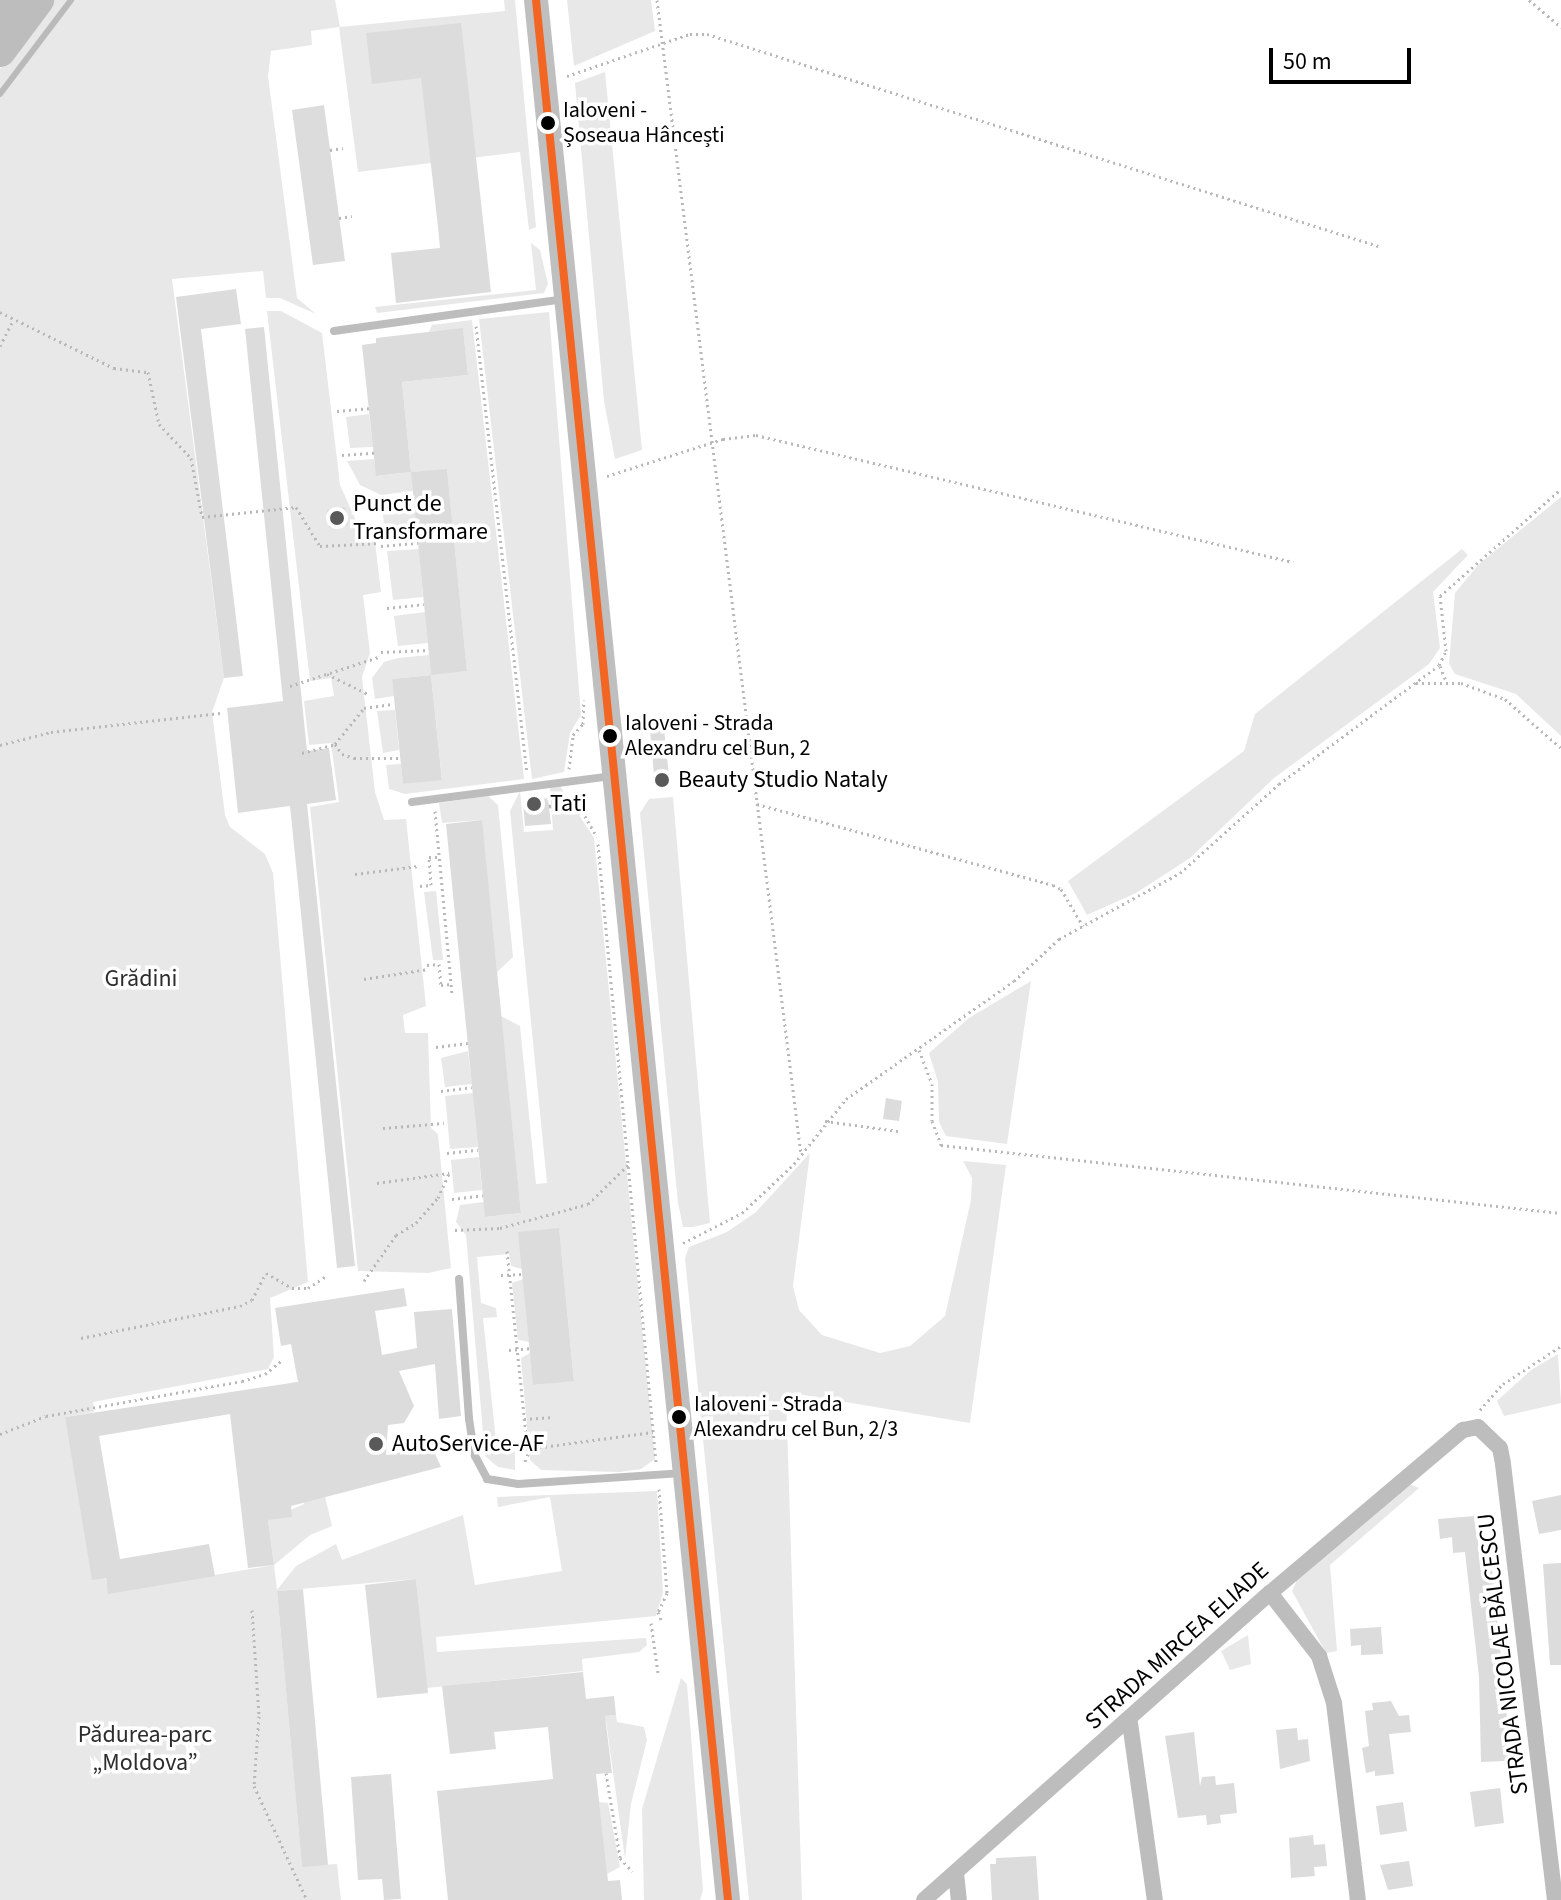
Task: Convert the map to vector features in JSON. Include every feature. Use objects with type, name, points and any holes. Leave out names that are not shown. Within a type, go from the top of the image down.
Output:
[{"type":"highway","points":[[0,51],[22,6]]},
{"type":"main road","points":[[536,0],[728,1900]]},
{"type":"street","name":"STRADA NICOLAE BĂLCESCU","points":[[1463,1430],[1478,1427],[1491,1435],[1503,1464],[1555,1900]]},
{"type":"street","name":"STRADA MIRCEA ELIADE","points":[[924,1900],[1130,1723],[1270,1593],[1463,1430]]},
{"type":"street","points":[[1270,1593],[1319,1656],[1334,1703],[1358,1900]]},
{"type":"street","points":[[1130,1723],[1155,1900]]},
{"type":"street","points":[[956,1873],[959,1900]]},
{"type":"lane","points":[[334,331],[564,299]]},
{"type":"lane","points":[[412,802],[616,776]]},
{"type":"lane","points":[[459,1279],[469,1419],[475,1456],[487,1479],[527,1484],[686,1473]]},
{"type":"path","points":[[657,0],[801,1154]]},
{"type":"path","points":[[1529,0],[1561,27]]},
{"type":"path","points":[[544,83],[663,43],[707,34],[1378,246]]},
{"type":"path","points":[[330,150],[343,148]]},
{"type":"path","points":[[339,218],[352,216]]},
{"type":"path","points":[[474,311],[529,786]]},
{"type":"path","points":[[0,312],[114,368],[148,372],[159,424],[191,458],[202,517],[296,507],[320,546],[418,543]]},
{"type":"path","points":[[0,346],[13,321]]},
{"type":"path","points":[[337,411],[369,408]]},
{"type":"path","points":[[584,483],[711,443],[756,435],[1293,562]]},
{"type":"path","points":[[342,455],[374,453]]},
{"type":"path","points":[[664,1253],[742,1213],[801,1154],[846,1099],[1014,981],[1059,939],[1180,873],[1279,784],[1439,665],[1446,651],[1440,596],[1561,489]]},
{"type":"path","points":[[367,504],[414,497]]},
{"type":"path","points":[[387,608],[424,604]]},
{"type":"path","points":[[290,686],[379,654],[429,650]]},
{"type":"path","points":[[1439,665],[1446,681]]},
{"type":"path","points":[[327,674],[370,695]]},
{"type":"path","points":[[1416,683],[1446,681],[1505,699],[1561,748]]},
{"type":"path","points":[[302,753],[335,744],[364,708],[394,704]]},
{"type":"path","points":[[0,745],[51,732],[220,713]]},
{"type":"path","points":[[335,744],[342,754],[354,758],[400,758]]},
{"type":"path","points":[[567,781],[597,835],[658,1475],[667,1593],[658,1612],[662,1622]]},
{"type":"path","points":[[573,795],[549,806],[583,814]]},
{"type":"path","points":[[757,804],[1053,885],[1061,889],[1083,926]]},
{"type":"path","points":[[436,821],[452,996]]},
{"type":"path","points":[[420,886],[431,885],[429,857],[439,856]]},
{"type":"path","points":[[355,874],[418,866]]},
{"type":"path","points":[[364,979],[439,964],[441,985],[451,984]]},
{"type":"path","points":[[436,1047],[468,1043]]},
{"type":"path","points":[[919,1050],[932,1084],[932,1121],[941,1145],[1561,1213]]},
{"type":"path","points":[[441,1091],[472,1087]]},
{"type":"path","points":[[825,1121],[898,1131]]},
{"type":"path","points":[[383,1128],[444,1123]]},
{"type":"path","points":[[447,1153],[478,1150]]},
{"type":"path","points":[[455,1230],[500,1228],[588,1204],[628,1165]]},
{"type":"path","points":[[364,1281],[396,1235],[416,1223],[438,1198],[449,1173],[377,1183]]},
{"type":"path","points":[[452,1199],[483,1195]]},
{"type":"path","points":[[507,1251],[527,1449],[524,1463]]},
{"type":"path","points":[[81,1338],[240,1306],[252,1300],[266,1273],[292,1288],[308,1288],[325,1277]]},
{"type":"path","points":[[501,1275],[522,1274]]},
{"type":"path","points":[[1463,1430],[1503,1384],[1561,1346]]},
{"type":"path","points":[[509,1350],[530,1348]]},
{"type":"path","points":[[0,1434],[46,1416],[242,1381],[265,1374],[282,1360]]},
{"type":"path","points":[[524,1419],[550,1417]]},
{"type":"path","points":[[527,1449],[653,1432]]},
{"type":"path","points":[[252,1610],[259,1716],[254,1786],[307,1900]]},
{"type":"path","points":[[651,1623],[658,1673]]},
{"type":"path","points":[[606,1773],[620,1858],[632,1871]]},
{"type":"green space","points":[[52,0],[335,0],[340,27],[505,11],[504,0],[515,0],[536,227],[529,230],[520,152],[358,172],[339,27],[311,31],[312,45],[271,51],[268,76],[297,298],[316,314],[280,298],[266,298],[263,271],[172,279],[224,678],[212,712],[225,815],[230,827],[265,854],[273,873],[308,1282],[270,1298],[274,1357],[268,1369],[93,1402],[94,1412],[65,1417],[109,1593],[274,1565],[277,1590],[296,1566],[336,1544],[342,1560],[463,1515],[475,1585],[562,1571],[550,1497],[498,1507],[497,1497],[657,1491],[663,1593],[656,1616],[436,1637],[437,1652],[646,1638],[647,1645],[639,1652],[582,1659],[583,1671],[427,1688],[416,1579],[277,1591],[302,1866],[337,1864],[341,1900],[0,1900],[0,69]]},
{"type":"green space","points":[[567,0],[651,0],[655,31],[574,66]]},
{"type":"green space","points":[[605,72],[642,450],[615,459],[604,401],[575,83]]},
{"type":"green space","points":[[531,243],[540,250],[548,284],[544,293],[377,313],[375,307],[536,290]]},
{"type":"green space","points":[[267,311],[281,311],[322,333],[340,485],[357,523],[367,525],[375,542],[381,592],[363,595],[370,653],[362,677],[375,792],[384,820],[406,819],[426,1006],[403,1015],[405,1033],[428,1033],[431,1128],[438,1134],[451,1268],[428,1273],[358,1271],[310,807],[339,802],[331,743],[309,745],[304,701],[334,696],[331,678],[310,681]]},
{"type":"green space","points":[[549,312],[581,715],[570,733],[564,772],[532,779],[479,319]]},
{"type":"green space","points":[[472,320],[524,779],[405,794],[389,789],[386,765],[401,764],[403,784],[442,779],[431,675],[392,679],[394,696],[375,699],[372,678],[384,662],[429,655],[431,674],[467,671],[447,470],[412,472],[413,491],[381,495],[360,485],[347,461],[374,459],[377,476],[411,472],[402,382],[468,375],[463,329],[429,332],[432,325]]},
{"type":"green space","points":[[369,414],[373,447],[350,448],[346,417]]},
{"type":"green space","points":[[1561,497],[1561,736],[1516,694],[1455,674],[1449,664],[1455,593],[1479,564]]},
{"type":"green space","points":[[415,504],[418,537],[386,539],[382,507]]},
{"type":"green space","points":[[419,549],[423,597],[393,600],[387,551]]},
{"type":"green space","points":[[1462,549],[1468,555],[1433,592],[1440,648],[1429,664],[1274,778],[1190,858],[1136,893],[1087,915],[1068,881],[1244,751],[1255,714]]},
{"type":"green space","points":[[425,612],[428,643],[398,646],[394,616]]},
{"type":"green space","points":[[395,710],[399,750],[383,753],[377,711]]},
{"type":"green space","points":[[560,786],[594,838],[655,1459],[641,1469],[620,1472],[541,1470],[530,1460],[521,1358],[530,1353],[534,1385],[574,1380],[559,1229],[522,1269],[511,1266],[509,1254],[477,1257],[481,1303],[496,1308],[497,1317],[483,1318],[497,1450],[515,1449],[515,1470],[498,1467],[485,1456],[466,1235],[456,1222],[460,1205],[484,1202],[486,1217],[521,1213],[501,1016],[520,1026],[536,1184],[547,1183],[510,811],[520,791],[524,832],[553,830],[550,788]]},
{"type":"green space","points":[[488,796],[498,805],[513,957],[497,972],[481,820],[442,823],[439,803]]},
{"type":"green space","points":[[673,797],[710,1223],[693,1227],[683,1227],[678,1203],[640,813],[649,799]]},
{"type":"green space","points":[[436,891],[443,960],[433,960],[424,892]]},
{"type":"green space","points":[[1031,981],[1007,1144],[946,1136],[939,1122],[938,1082],[929,1053],[969,1018]]},
{"type":"green space","points":[[468,1051],[472,1084],[445,1087],[441,1058]]},
{"type":"green space","points":[[473,1093],[478,1147],[450,1149],[445,1096]]},
{"type":"green space","points":[[810,1153],[793,1286],[799,1310],[822,1335],[880,1353],[910,1346],[945,1316],[971,1200],[972,1178],[963,1161],[1006,1165],[970,1423],[786,1392],[802,1900],[749,1900],[685,1258],[689,1247],[727,1232],[756,1212]]},
{"type":"green space","points":[[479,1157],[482,1190],[454,1193],[451,1160]]},
{"type":"green space","points":[[523,1279],[529,1342],[518,1340],[512,1283]]},
{"type":"green space","points":[[1558,1354],[1561,1403],[1504,1416],[1497,1401],[1531,1370]]},
{"type":"green space","points":[[298,1382],[332,1526],[310,1535],[274,1565],[268,1520],[304,1504],[290,1383]]},
{"type":"green space","points":[[1407,1483],[1419,1488],[1330,1565],[1337,1651],[1326,1653],[1292,1591],[1297,1580]]},
{"type":"green space","points":[[1248,1635],[1251,1664],[1230,1670],[1221,1651]]},
{"type":"green space","points":[[681,1678],[687,1684],[703,1890],[700,1900],[644,1900],[642,1809]]},
{"type":"green space","points":[[616,1715],[617,1722],[644,1727],[647,1740],[631,1804],[625,1859],[606,1721],[586,1718]]},
{"type":"green space","points":[[599,1802],[608,1803],[620,1867],[607,1874]]},
{"type":"building","points":[[461,23],[491,292],[396,303],[391,253],[440,248],[438,227],[421,78],[372,84],[366,33]]},
{"type":"building","points":[[324,105],[345,261],[313,265],[292,110]]},
{"type":"building","points":[[236,289],[241,324],[201,329],[243,676],[224,678],[176,297]]},
{"type":"building","points":[[264,327],[307,751],[329,748],[336,800],[307,804],[355,1266],[337,1268],[290,806],[238,813],[227,708],[283,701],[245,329]]},
{"type":"building","points":[[463,328],[468,375],[402,382],[411,472],[376,476],[362,345],[376,343],[376,338]]},
{"type":"building","points":[[447,469],[467,671],[431,675],[411,472]]},
{"type":"building","name":"Punct de Transformare","points":[[345,507],[348,525],[329,528],[327,510]]},
{"type":"building","points":[[431,675],[442,780],[403,784],[392,679]]},
{"type":"building","points":[[664,729],[670,784],[655,786],[650,730]]},
{"type":"building","points":[[548,798],[551,824],[525,826],[523,801]]},
{"type":"building","points":[[482,820],[521,1213],[485,1217],[446,824]]},
{"type":"building","points":[[886,1098],[902,1101],[899,1121],[883,1119]]},
{"type":"building","points":[[559,1228],[574,1381],[533,1385],[518,1232]]},
{"type":"building","points":[[404,1288],[407,1306],[375,1311],[382,1355],[417,1348],[414,1312],[452,1309],[461,1416],[439,1419],[435,1364],[399,1371],[414,1406],[404,1423],[388,1425],[386,1455],[432,1447],[441,1467],[291,1506],[292,1517],[268,1520],[274,1565],[248,1568],[230,1414],[99,1436],[120,1559],[209,1544],[215,1576],[108,1594],[106,1578],[92,1580],[65,1417],[298,1382],[291,1344],[281,1346],[275,1308]]},
{"type":"building","points":[[1561,1495],[1561,1530],[1539,1534],[1532,1501]]},
{"type":"building","points":[[1475,1516],[1481,1569],[1492,1568],[1510,1755],[1505,1761],[1481,1762],[1479,1677],[1465,1552],[1453,1553],[1452,1537],[1440,1539],[1438,1519]]},
{"type":"building","points":[[1561,1563],[1561,1665],[1550,1665],[1543,1564]]},
{"type":"building","points":[[416,1579],[428,1693],[377,1698],[365,1585]]},
{"type":"building","points":[[303,1589],[328,1865],[302,1867],[277,1591]]},
{"type":"building","points":[[1381,1627],[1383,1654],[1361,1655],[1361,1645],[1351,1646],[1350,1629]]},
{"type":"building","points":[[583,1672],[586,1699],[614,1696],[616,1715],[605,1716],[612,1773],[596,1774],[608,1881],[620,1880],[622,1900],[448,1900],[437,1791],[553,1779],[548,1727],[494,1732],[496,1749],[450,1754],[442,1686]]},
{"type":"building","points":[[1391,1701],[1399,1716],[1409,1715],[1411,1732],[1389,1734],[1394,1774],[1375,1776],[1375,1771],[1366,1773],[1362,1748],[1369,1746],[1365,1711],[1373,1710],[1372,1703]]},
{"type":"building","points":[[1297,1728],[1298,1740],[1308,1739],[1310,1761],[1280,1769],[1276,1730]]},
{"type":"building","points":[[1194,1732],[1200,1786],[1202,1777],[1215,1776],[1216,1785],[1234,1783],[1237,1813],[1220,1815],[1221,1823],[1207,1825],[1206,1815],[1178,1818],[1165,1736]]},
{"type":"building","points":[[391,1774],[401,1899],[384,1900],[382,1879],[358,1880],[351,1777]]},
{"type":"building","points":[[1500,1788],[1504,1823],[1475,1827],[1470,1792]]},
{"type":"building","points":[[1403,1802],[1407,1831],[1380,1835],[1376,1806]]},
{"type":"building","points":[[1313,1835],[1314,1845],[1325,1844],[1327,1866],[1314,1867],[1315,1876],[1291,1878],[1289,1838]]},
{"type":"building","points":[[1036,1856],[1039,1900],[992,1900],[990,1864],[996,1864],[996,1858]]},
{"type":"building","points":[[1409,1861],[1413,1886],[1388,1890],[1380,1865]]},
{"type":"waterway","points":[[0,94],[71,0]]},
{"type":"transit line","points":[[536,0],[728,1900]]},
{"type":"place","name":"Ialoveni - Șoseaua Hâncești","points":[[548,123]]},
{"type":"place","name":"Punct de Transformare","points":[[337,518]]},
{"type":"place","name":"Ialoveni - Strada Alexandru cel Bun, 2","points":[[610,736]]},
{"type":"place","name":"Beauty Studio Nataly","points":[[662,780]]},
{"type":"place","name":"Tati","points":[[534,804]]},
{"type":"place","name":"Ialoveni - Strada Alexandru cel Bun, 2/3","points":[[679,1417]]},
{"type":"place","name":"AutoService-AF","points":[[376,1444]]},
{"type":"park label","name":"Grădini","points":[[141,979]]},
{"type":"park label","name":"Pădurea-parc „Moldova”","points":[[145,1749]]}]
